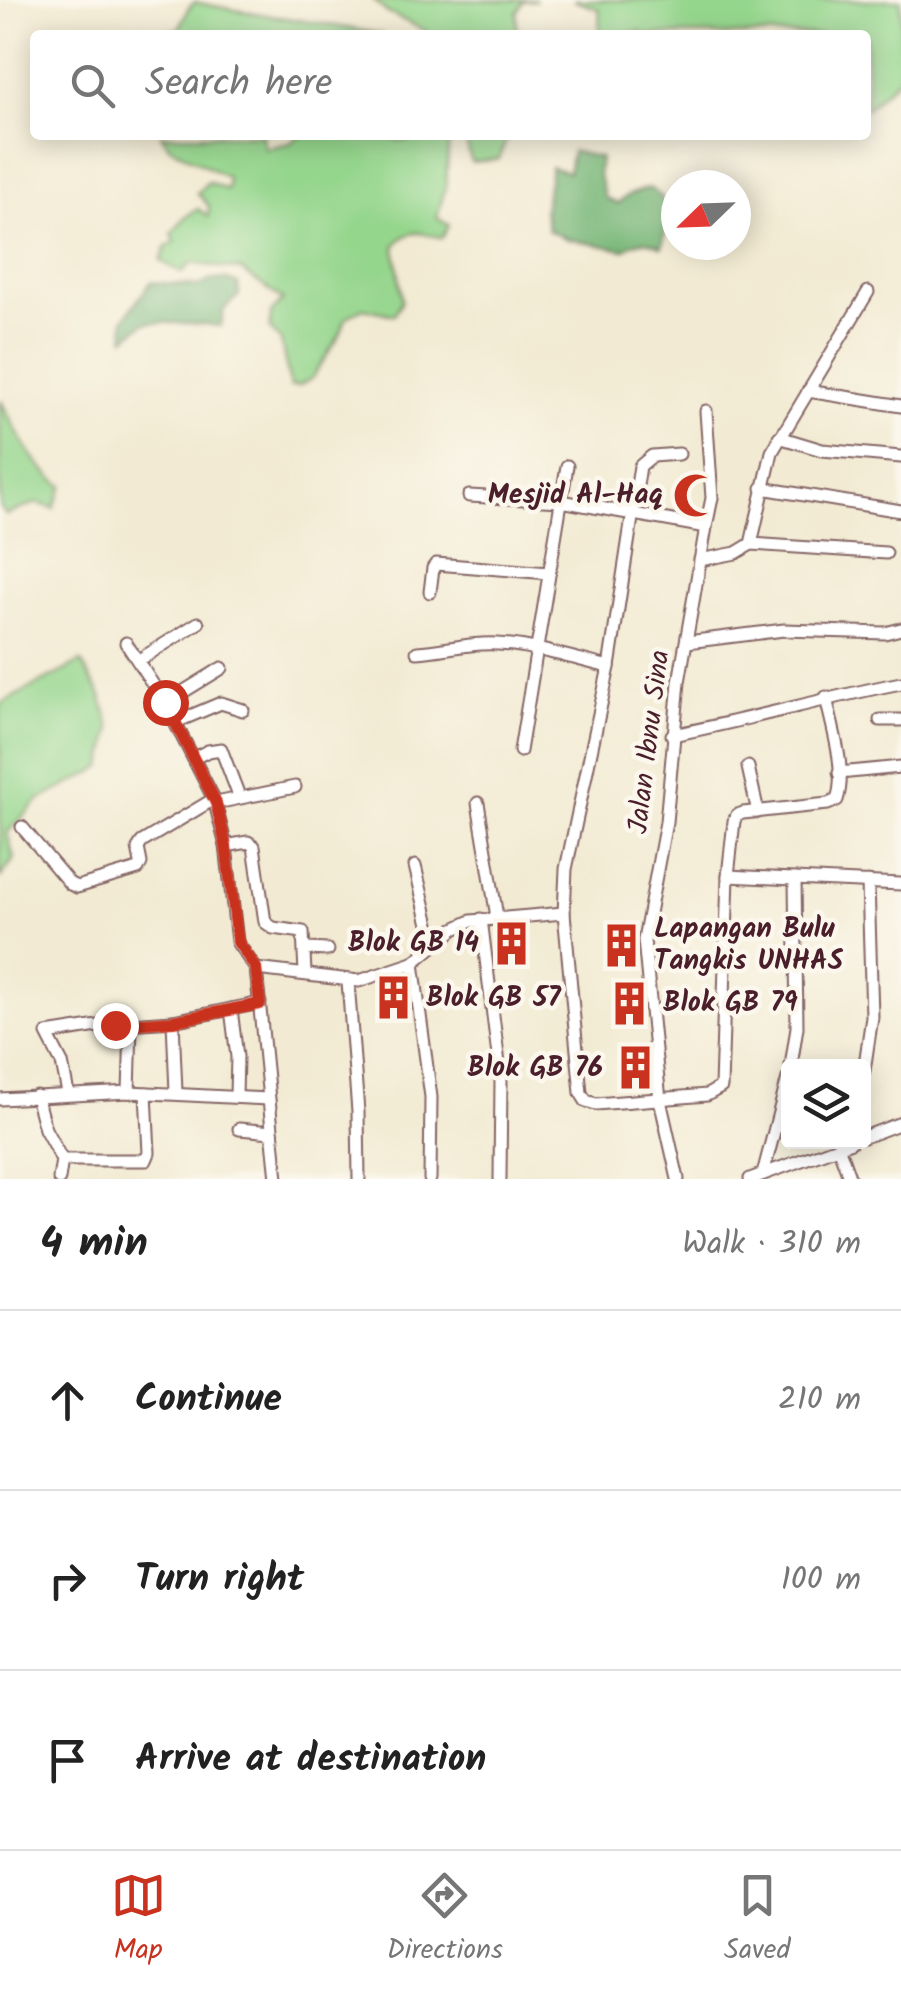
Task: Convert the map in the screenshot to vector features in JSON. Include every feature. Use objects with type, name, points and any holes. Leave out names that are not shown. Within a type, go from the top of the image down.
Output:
[{"type":"street","points":[[750,544],[762,488],[779,437],[868,292]]},
{"type":"street","points":[[808,391],[901,406]]},
{"type":"street","name":"Jalan Ibnu Sina","points":[[660,1100],[645,929],[666,822],[672,735],[712,498],[706,411]]},
{"type":"street","points":[[779,437],[822,450],[901,457]]},
{"type":"street","points":[[679,454],[652,456],[642,462],[609,667],[566,869],[564,912],[582,1093],[586,1101],[596,1104],[707,1096],[721,1087],[728,876],[734,821],[738,815],[837,800],[839,774],[826,698]]},
{"type":"street","points":[[520,750],[567,466]]},
{"type":"street","points":[[762,488],[901,511]]},
{"type":"street","points":[[469,496],[560,501],[706,527]]},
{"type":"street","points":[[700,560],[736,553],[750,544],[886,552]]},
{"type":"street","points":[[430,592],[436,564],[549,572]]},
{"type":"street","points":[[138,660],[198,622]]},
{"type":"street","points":[[688,642],[784,630],[885,633],[901,629]]},
{"type":"street","points":[[126,643],[165,702],[215,801],[226,846],[238,942],[256,968],[277,1179]]},
{"type":"street","points":[[417,652],[480,644],[538,650],[609,667]]},
{"type":"street","points":[[165,702],[222,668]]},
{"type":"street","points":[[672,735],[901,683]]},
{"type":"street","points":[[176,722],[222,703],[244,710]]},
{"type":"street","points":[[880,720],[901,720]]},
{"type":"street","points":[[194,758],[208,750],[221,749],[238,796]]},
{"type":"street","points":[[839,774],[901,767]]},
{"type":"street","points":[[748,768],[758,812]]},
{"type":"street","points":[[22,827],[70,884],[77,887],[138,869],[138,848],[142,842],[215,801],[295,787]]},
{"type":"street","points":[[478,803],[497,917]]},
{"type":"street","points":[[226,846],[248,842],[254,846],[265,922],[272,928],[304,932],[306,973]]},
{"type":"street","points":[[415,866],[434,945]]},
{"type":"street","points":[[728,876],[901,884]]},
{"type":"street","points":[[792,1059],[797,1026],[795,879]]},
{"type":"street","points":[[866,1059],[872,1016],[868,882]]},
{"type":"street","points":[[256,968],[348,982],[414,962],[462,924],[564,912]]},
{"type":"street","points":[[481,920],[501,1080],[500,1179]]},
{"type":"street","points":[[306,948],[328,950]]},
{"type":"street","points":[[414,962],[431,1098],[430,1179]]},
{"type":"street","points":[[348,982],[359,1179]]},
{"type":"street","points":[[68,1093],[62,1063],[47,1034],[173,1021],[260,1004]]},
{"type":"street","points":[[230,1009],[237,1056],[236,1096]]},
{"type":"street","points":[[173,1021],[176,1092]]},
{"type":"street","points":[[129,1092],[131,1025]]},
{"type":"street","points":[[0,1098],[176,1092],[268,1099]]},
{"type":"street","points":[[62,1160],[146,1160],[146,1093]]},
{"type":"street","points":[[36,1096],[45,1129],[62,1160],[59,1179]]},
{"type":"street","points":[[660,1100],[678,1179]]},
{"type":"street","points":[[757,1177],[781,1100]]},
{"type":"street","points":[[871,1134],[901,1123]]},
{"type":"street","points":[[238,1129],[272,1132]]},
{"type":"street","points":[[757,1177],[830,1149]]},
{"type":"street","points":[[847,1149],[850,1179]]},
{"type":"green space","points":[[374,0],[537,0],[523,1],[517,13],[517,30],[424,30],[386,12]]},
{"type":"green space","points":[[573,0],[901,0],[901,76],[871,104],[871,30],[600,30],[599,9]]},
{"type":"green space","points":[[195,2],[354,30],[174,30],[179,29]]},
{"type":"green space","points":[[165,140],[263,140],[265,148],[294,140],[449,140],[446,185],[437,218],[449,225],[442,238],[416,233],[400,240],[395,246],[402,300],[394,315],[363,308],[346,318],[340,335],[312,378],[299,386],[290,386],[281,341],[270,329],[271,313],[283,300],[241,270],[191,263],[182,273],[161,261],[167,246],[175,242],[172,234],[184,218],[198,209],[208,216],[209,206],[197,193],[208,182],[227,190],[228,178],[170,147]]},
{"type":"green space","points":[[466,140],[506,140],[499,159],[471,162]]},
{"type":"green space","points":[[572,151],[600,158],[598,173],[605,198],[618,204],[628,195],[649,188],[661,196],[661,247],[642,241],[624,250],[568,239],[548,230],[544,210],[551,167],[568,172]]},
{"type":"green space","points":[[224,279],[238,284],[239,295],[224,309],[221,326],[146,323],[125,338],[124,319],[151,282],[200,286]]},
{"type":"green space","points":[[0,399],[34,458],[63,486],[54,508],[36,503],[6,515],[0,508]]},
{"type":"green space","points":[[81,662],[101,696],[111,729],[103,767],[39,800],[7,833],[14,859],[0,878],[0,704]]},
{"type":"place","name":"Mesjid Al-Haq","points":[[696,495]]},
{"type":"place","name":"Blok GB 14","points":[[512,943]]},
{"type":"place","name":"Lapangan Bulu Tangkis UNHAS","points":[[621,945]]},
{"type":"place","name":"Blok GB 57","points":[[393,998]]},
{"type":"place","name":"Blok GB 79","points":[[630,1003]]},
{"type":"place","name":"Blok GB 76","points":[[636,1068]]},
{"type":"route","points":[[115,1025],[173,1021],[260,1004],[256,968],[238,942],[226,846],[216,803],[165,702]]}]
